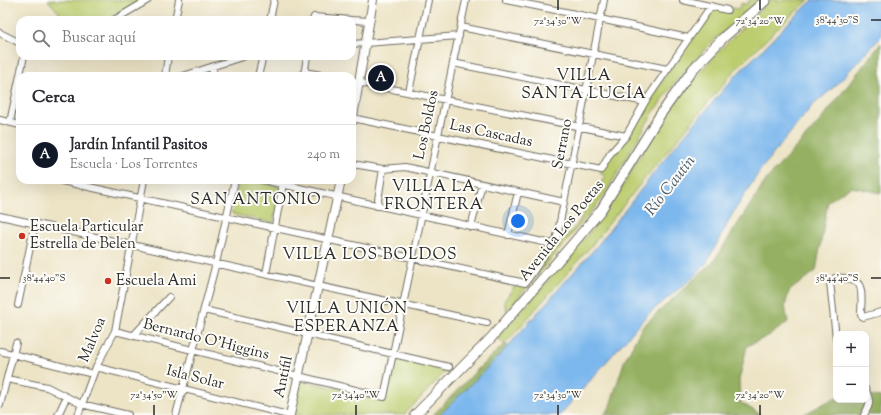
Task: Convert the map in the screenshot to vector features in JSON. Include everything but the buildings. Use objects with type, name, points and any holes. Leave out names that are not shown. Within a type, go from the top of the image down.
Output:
[{"type":"main road","name":"Avenida Los Poetas","points":[[415,415],[491,338],[591,222],[622,178],[660,115],[693,69],[724,37],[766,0]]},
{"type":"street","points":[[121,16],[148,0]]},
{"type":"street","points":[[176,16],[179,0]]},
{"type":"street","points":[[271,16],[274,0]]},
{"type":"street","points":[[373,0],[356,82],[626,136],[645,102],[710,6]]},
{"type":"street","points":[[409,92],[428,0]]},
{"type":"street","name":"Los Boldos","points":[[384,397],[466,0]]},
{"type":"street","points":[[506,0],[688,38]]},
{"type":"street","name":"Serrano","points":[[413,258],[525,282],[528,280],[552,244],[556,241],[604,0]]},
{"type":"street","points":[[683,0],[727,10]]},
{"type":"street","points":[[356,20],[369,21]]},
{"type":"street","points":[[461,27],[667,69]]},
{"type":"street","points":[[0,33],[16,42]]},
{"type":"street","points":[[356,44],[459,36]]},
{"type":"street","points":[[21,72],[23,60]]},
{"type":"street","points":[[166,72],[167,60]]},
{"type":"street","points":[[195,72],[233,60]]},
{"type":"street","points":[[259,72],[262,60]]},
{"type":"street","points":[[304,72],[307,60]]},
{"type":"street","points":[[453,63],[645,102]]},
{"type":"street","points":[[213,72],[214,66]]},
{"type":"street","points":[[10,122],[16,94]]},
{"type":"street","points":[[0,120],[16,124]]},
{"type":"street","name":"Las Cascadas","points":[[356,120],[600,170],[610,154],[626,136]]},
{"type":"street","points":[[356,165],[383,169],[405,167],[564,202]]},
{"type":"street","points":[[377,206],[383,169]]},
{"type":"street","points":[[76,184],[413,258]]},
{"type":"street","name":"Malvoa","points":[[78,415],[96,367],[115,331],[143,184]]},
{"type":"street","points":[[176,415],[216,263],[234,184]]},
{"type":"street","points":[[266,274],[282,184]]},
{"type":"street","points":[[289,184],[338,198],[552,244]]},
{"type":"street","name":"Antifil","points":[[289,415],[319,286],[340,184]]},
{"type":"street","points":[[471,227],[482,184]]},
{"type":"street","points":[[508,235],[518,192]]},
{"type":"street","points":[[0,216],[487,323]]},
{"type":"street","points":[[18,305],[35,223]]},
{"type":"street","points":[[835,331],[830,282],[833,278],[838,277],[857,282],[861,286],[861,314],[863,317],[881,312]]},
{"type":"street","points":[[133,336],[170,297]]},
{"type":"street","points":[[204,310],[449,367]]},
{"type":"street","name":"Bernardo O'Higgins","points":[[115,331],[384,397]]},
{"type":"street","points":[[0,405],[16,344]]},
{"type":"street","points":[[0,351],[93,374]]},
{"type":"street","name":"Isla Solar","points":[[96,367],[289,415]]},
{"type":"street","points":[[7,379],[47,387],[66,398],[81,404],[128,415]]},
{"type":"street","points":[[58,415],[66,398]]},
{"type":"street","points":[[864,415],[870,404],[869,398]]},
{"type":"green space","points":[[48,0],[141,0],[114,16],[62,16]]},
{"type":"green space","points":[[749,0],[759,0],[710,44],[679,77],[653,113],[602,199],[507,311],[504,301],[513,288],[526,279],[541,248],[549,249],[555,246],[558,241],[561,242],[577,225],[605,176],[600,173],[690,39],[713,8],[731,12],[732,8],[739,9],[742,3],[747,5]]},
{"type":"green space","points":[[770,0],[809,0],[735,70],[641,183],[592,245],[505,344],[496,338],[533,298],[594,227],[625,182],[668,113],[690,83],[718,52]]},
{"type":"green space","points":[[881,43],[881,193],[851,187],[828,201],[816,271],[789,291],[785,306],[788,322],[770,335],[747,346],[739,380],[740,402],[761,415],[604,415],[609,409],[624,362],[642,327],[713,262],[767,179],[820,121]]},
{"type":"green space","points":[[238,184],[267,184],[281,187],[273,223],[232,214]]},
{"type":"green space","points":[[505,344],[508,346],[501,354],[440,415],[433,415],[486,361]]},
{"type":"green space","points":[[393,358],[448,369],[404,415],[292,415],[300,380],[385,399]]},
{"type":"green space","points":[[869,396],[881,397],[881,415],[803,415],[833,399],[833,403],[869,403]]},
{"type":"water","name":"Río Cautín","points":[[813,0],[881,0],[881,37],[833,88],[812,106],[761,169],[733,213],[707,262],[696,275],[648,314],[560,415],[440,415],[501,354],[597,246],[671,151],[736,75]]},
{"type":"place","name":"Jardín Infantil Pasitos","points":[[381,78]]},
{"type":"place","name":"Escuela Particular Estrella de Belen","points":[[22,236]]},
{"type":"place","name":"Escuela Ami","points":[[108,281]]},
{"type":"district","name":"VILLA SANTA LUCÍA","points":[[584,85]]},
{"type":"district","name":"VILLA LA FRONTERA","points":[[434,196]]},
{"type":"district","name":"SAN ANTONIO","points":[[256,200]]},
{"type":"district","name":"VILLA LOS BOLDOS","points":[[370,255]]},
{"type":"district","name":"VILLA UNIÓN ESPERANZA","points":[[347,318]]}]
